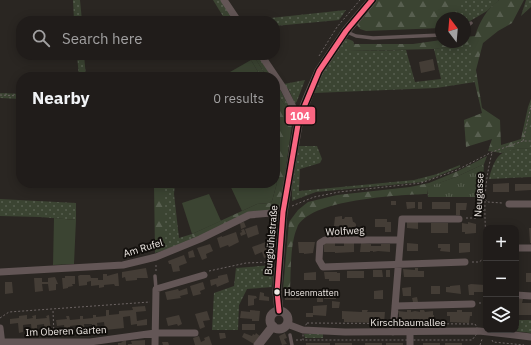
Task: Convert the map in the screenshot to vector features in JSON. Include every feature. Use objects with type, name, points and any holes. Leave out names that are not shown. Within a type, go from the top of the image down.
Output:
[{"type":"street","points":[[224,0],[235,16]]},
{"type":"street","name":"Burgbühlstraße","points":[[279,311],[277,287],[284,212],[299,119],[320,71],[346,31],[372,0]]},
{"type":"street","points":[[264,60],[272,72]]},
{"type":"street","points":[[280,83],[299,119]]},
{"type":"street","points":[[508,204],[531,204]]},
{"type":"street","name":"Am Rufel","points":[[0,272],[123,265],[156,257],[200,240],[249,215],[284,212]]},
{"type":"street","points":[[394,336],[402,219],[458,219]]},
{"type":"street","name":"Wolfweg","points":[[398,264],[323,267],[320,260],[320,243],[325,240],[400,240]]},
{"type":"street","points":[[519,248],[531,248]]},
{"type":"street","points":[[398,264],[464,262]]},
{"type":"street","points":[[155,345],[154,302],[156,290],[204,275]]},
{"type":"street","points":[[519,295],[531,296]]},
{"type":"street","points":[[395,306],[472,304]]},
{"type":"street","points":[[279,311],[284,312],[287,316],[287,324],[281,328],[273,326],[271,317],[274,313],[279,311]]},
{"type":"street","name":"Kirschbaumallee","points":[[287,324],[303,330],[394,336],[410,339],[478,331],[483,332]]},
{"type":"street","points":[[258,345],[273,326]]},
{"type":"street","points":[[0,328],[2,344]]},
{"type":"street","name":"Im Oberen Garten","points":[[2,344],[90,342],[155,333],[195,333]]},
{"type":"street","name":"Kirschbaumallee","points":[[491,333],[531,338]]},
{"type":"lane","points":[[346,31],[356,36],[373,38],[435,35]]},
{"type":"lane","points":[[155,276],[156,290]]},
{"type":"lane","points":[[290,336],[292,343]]},
{"type":"path","points":[[0,94],[16,96]]},
{"type":"path","points":[[523,141],[531,106]]},
{"type":"path","points":[[284,212],[292,206],[314,198],[339,192],[422,183],[457,170],[492,152],[523,141],[531,141]]},
{"type":"path","name":"Neugasse","points":[[485,225],[484,198],[486,174],[492,152]]},
{"type":"path","points":[[484,198],[488,202],[508,204]]},
{"type":"path","points":[[458,219],[476,218],[484,210]]},
{"type":"path","points":[[155,276],[156,257]]},
{"type":"path","points":[[464,262],[479,262],[483,260]]},
{"type":"path","points":[[204,275],[203,273],[225,267],[263,261]]},
{"type":"path","points":[[0,318],[10,312],[154,302]]},
{"type":"path","points":[[53,310],[55,343]]},
{"type":"path","points":[[303,330],[303,340]]},
{"type":"path","points":[[292,343],[303,340],[374,339],[394,336],[410,339],[472,340],[478,331]]},
{"type":"path","points":[[491,333],[493,342],[524,345]]},
{"type":"path","points":[[394,336],[394,343]]},
{"type":"green space","points":[[73,0],[80,0],[82,16],[74,16]]},
{"type":"green space","points":[[213,0],[222,0],[233,16],[223,16]]},
{"type":"green space","points":[[376,0],[460,0],[460,12],[435,12],[435,28],[366,31],[360,29],[357,25]]},
{"type":"green space","points":[[460,0],[499,0],[487,11],[471,20],[471,12],[460,12]]},
{"type":"green space","points":[[499,0],[524,0],[512,23],[498,31],[483,43],[476,70],[482,108],[500,120],[501,145],[521,139],[531,99],[531,148],[515,149],[502,153],[488,151],[492,139],[466,147],[464,120],[482,113],[471,67],[471,36],[475,36],[479,25],[490,8]]},
{"type":"green space","points":[[526,0],[531,0],[531,7],[521,16]]},
{"type":"green space","points":[[346,10],[339,20],[280,26],[280,17]]},
{"type":"green space","points":[[343,39],[348,39],[353,41],[354,44],[349,45],[349,51],[406,50],[415,82],[441,79],[434,49],[471,48],[472,43],[472,66],[475,82],[436,88],[314,93],[324,70]]},
{"type":"green space","points":[[435,41],[435,48],[442,48],[349,51],[349,44],[413,44]]},
{"type":"green space","points":[[77,60],[84,60],[86,72],[79,72]]},
{"type":"green space","points":[[251,60],[256,60],[264,72],[258,72]]},
{"type":"green space","points":[[251,60],[258,72],[230,72]]},
{"type":"green space","points":[[256,60],[262,60],[270,72],[264,72]]},
{"type":"green space","points":[[305,80],[295,104],[289,90],[284,84]]},
{"type":"green space","points":[[280,89],[292,112],[291,115],[280,98]]},
{"type":"green space","points":[[0,93],[16,94],[16,99],[0,98]]},
{"type":"green space","points":[[280,98],[291,115],[292,124],[280,210],[250,213],[193,240],[192,234],[257,204],[269,203],[272,201],[276,188],[280,188]]},
{"type":"green space","points":[[299,146],[317,146],[322,159],[320,163],[300,169],[299,191],[414,180],[437,174],[460,165],[460,167],[423,182],[316,192],[292,201],[292,187]]},
{"type":"green space","points":[[531,148],[531,177],[489,179],[495,162],[502,153],[514,149]]},
{"type":"green space","points":[[487,156],[484,164],[456,177],[428,187],[427,194],[356,200],[318,211],[305,218],[297,228],[293,242],[290,289],[283,289],[289,222],[298,210],[308,202],[337,195],[410,187],[429,183],[458,171]]},
{"type":"green space","points":[[484,164],[482,197],[428,197],[427,187],[456,177]]},
{"type":"green space","points":[[154,188],[165,188],[165,250],[155,253]]},
{"type":"green space","points":[[165,188],[175,188],[179,238],[192,234],[193,240],[165,250]]},
{"type":"green space","points":[[231,188],[276,188],[272,201],[269,203],[257,204],[242,211]]},
{"type":"green space","points":[[209,194],[221,221],[192,234],[182,203]]},
{"type":"green space","points":[[0,199],[76,203],[76,220],[0,216]]},
{"type":"green space","points":[[54,218],[76,220],[74,264],[53,265]]},
{"type":"green space","points":[[274,265],[272,287],[247,289],[239,305],[238,330],[212,330],[214,293],[234,286],[236,268]]},
{"type":"green space","points":[[519,320],[531,320],[531,333],[519,332]]},
{"type":"green space","points":[[304,334],[323,334],[323,338],[305,338]]},
{"type":"building","points":[[433,59],[435,70],[421,73],[419,62]]},
{"type":"building","points":[[509,183],[509,192],[493,192],[493,184]]},
{"type":"building","points":[[515,184],[531,184],[531,190],[515,191]]},
{"type":"building","points":[[391,201],[396,201],[396,205],[391,205]]},
{"type":"building","points":[[406,202],[415,202],[415,208],[407,209]]},
{"type":"building","points":[[418,202],[422,202],[422,209],[418,209]]},
{"type":"building","points":[[432,202],[450,202],[450,209],[432,209]]},
{"type":"building","points":[[456,203],[467,203],[466,210],[460,210],[460,215],[456,215]]},
{"type":"building","points":[[342,216],[342,219],[345,217],[352,217],[353,222],[356,224],[354,229],[356,229],[356,232],[345,233],[345,227],[341,228],[341,226],[334,226],[335,217]]},
{"type":"building","points":[[375,219],[387,219],[387,222],[391,222],[391,232],[385,232],[385,227],[375,227]]},
{"type":"building","points":[[407,220],[418,220],[418,229],[407,228]]},
{"type":"building","points":[[244,222],[246,227],[241,229],[240,223]]},
{"type":"building","points":[[468,222],[476,224],[476,233],[465,234],[465,232],[462,232],[462,223],[468,224]]},
{"type":"building","points":[[431,223],[448,223],[448,233],[431,233]]},
{"type":"building","points":[[257,225],[259,234],[248,238],[245,229]]},
{"type":"building","points":[[529,228],[531,228],[531,243],[530,243]]},
{"type":"building","points":[[244,229],[246,234],[241,236],[241,230]]},
{"type":"building","points":[[236,232],[239,242],[229,247],[228,245],[220,248],[217,238]]},
{"type":"building","points":[[266,242],[270,256],[264,258],[262,252],[255,255],[252,247]]},
{"type":"building","points":[[298,242],[315,242],[313,253],[299,253]]},
{"type":"building","points":[[324,243],[335,243],[335,246],[344,246],[344,243],[354,243],[354,252],[324,252]]},
{"type":"building","points":[[361,243],[371,244],[371,246],[390,244],[390,252],[360,252]]},
{"type":"building","points":[[407,243],[418,244],[418,251],[407,251]]},
{"type":"building","points":[[459,243],[470,243],[470,252],[459,253]]},
{"type":"building","points":[[210,244],[213,251],[206,254],[207,258],[202,260],[197,248]]},
{"type":"building","points":[[438,244],[450,244],[450,252],[440,251],[441,248],[438,248]]},
{"type":"building","points":[[193,250],[195,257],[189,258],[188,252]]},
{"type":"building","points":[[184,255],[187,263],[179,266],[180,271],[173,272],[171,264],[169,264],[168,261]]},
{"type":"building","points":[[146,268],[148,278],[137,278],[137,280],[126,281],[125,277],[122,278],[122,272]]},
{"type":"building","points":[[415,268],[418,268],[418,271],[424,271],[424,277],[404,277],[403,269],[415,270]]},
{"type":"building","points":[[373,270],[382,270],[383,277],[373,277]]},
{"type":"building","points":[[386,270],[390,270],[390,277],[386,277]]},
{"type":"building","points":[[347,271],[364,271],[364,278],[347,278]]},
{"type":"building","points":[[316,272],[316,280],[304,280],[304,273]]},
{"type":"building","points":[[324,272],[340,273],[340,281],[329,281],[329,279],[325,279]]},
{"type":"building","points":[[118,273],[119,286],[115,286],[114,284],[104,285],[104,287],[99,288],[99,285],[91,286],[91,281],[87,282],[87,285],[79,286],[78,276],[80,275],[90,275],[91,278],[103,280],[103,274],[107,274],[107,276]]},
{"type":"building","points":[[526,273],[531,273],[531,282],[526,282]]},
{"type":"building","points":[[227,274],[229,282],[217,287],[216,284],[211,286],[210,280]]},
{"type":"building","points":[[65,276],[75,276],[75,284],[63,289],[62,278],[65,278]]},
{"type":"building","points":[[55,277],[58,284],[56,284],[56,290],[49,291],[48,284],[42,284],[43,291],[35,292],[34,278],[42,278],[42,282],[48,282],[48,278]]},
{"type":"building","points":[[5,282],[12,282],[13,293],[5,294]]},
{"type":"building","points":[[203,282],[205,289],[200,291],[201,294],[193,296],[190,286]]},
{"type":"building","points":[[460,285],[461,294],[446,292],[446,287]]},
{"type":"building","points":[[468,285],[483,285],[483,292],[474,292],[474,295],[469,295]]},
{"type":"building","points":[[431,286],[440,286],[440,294],[431,294]]},
{"type":"building","points":[[411,287],[411,296],[403,296],[402,288]]},
{"type":"building","points":[[187,288],[188,294],[180,296],[181,298],[167,300],[165,292],[178,289],[179,291]]},
{"type":"building","points":[[309,289],[316,289],[316,295],[309,295]]},
{"type":"building","points":[[383,290],[383,299],[374,299],[374,291]]},
{"type":"building","points":[[300,291],[300,300],[285,300],[285,293],[294,294],[294,292]]},
{"type":"building","points":[[324,291],[338,291],[338,295],[336,295],[336,299],[324,299]]},
{"type":"building","points":[[260,292],[264,293],[264,296],[269,297],[269,301],[259,300]]},
{"type":"building","points":[[248,295],[256,296],[257,298],[254,299],[254,305],[248,306]]},
{"type":"building","points":[[317,297],[323,298],[323,302],[317,302]]},
{"type":"building","points":[[417,297],[418,302],[413,302],[412,298]]},
{"type":"building","points":[[519,299],[523,299],[522,303],[531,303],[531,315],[519,315]]},
{"type":"building","points":[[332,301],[340,302],[339,308],[332,308]]},
{"type":"building","points":[[327,305],[326,316],[313,315],[313,317],[306,317],[306,313],[313,313],[313,306]]},
{"type":"building","points":[[145,306],[146,311],[136,312],[137,321],[147,319],[147,325],[131,325],[130,316],[123,317],[124,328],[105,330],[104,322],[97,323],[98,332],[93,332],[92,324],[84,324],[85,333],[79,334],[78,325],[70,326],[71,333],[65,334],[64,325],[57,326],[56,320],[67,319],[66,316],[69,316],[70,320],[80,319],[80,316],[83,316],[83,319],[93,318],[93,315],[96,315],[96,317],[106,316],[106,310],[109,310],[109,315],[119,314],[119,311],[133,310],[132,307]]},
{"type":"building","points":[[250,310],[260,311],[259,321],[240,318],[241,311],[250,312]]},
{"type":"building","points":[[362,310],[368,310],[367,312],[385,312],[384,323],[344,322],[344,319],[342,319],[342,311],[362,312]]},
{"type":"building","points":[[407,310],[411,310],[411,312],[420,312],[420,310],[424,310],[425,312],[433,311],[434,323],[398,324],[398,311],[407,312]]},
{"type":"building","points":[[457,310],[462,310],[462,312],[472,312],[469,323],[450,322],[450,316],[447,316],[447,312],[457,312]]},
{"type":"building","points":[[207,311],[210,320],[203,321],[205,327],[200,329],[195,314]]},
{"type":"building","points":[[27,315],[27,319],[33,318],[32,316],[36,315],[36,319],[47,318],[46,316],[49,315],[51,332],[45,333],[44,324],[37,325],[37,332],[32,333],[31,324],[23,325],[23,332],[19,333],[18,323],[10,324],[10,319]]},
{"type":"building","points":[[179,315],[182,324],[178,326],[177,324],[168,326],[166,318]]},
{"type":"building","points":[[242,324],[255,324],[255,330],[242,330]]},
{"type":"building","points":[[219,333],[225,333],[226,338],[220,339]]},
{"type":"building","points":[[244,333],[252,336],[256,333],[260,336],[254,344],[242,337]]},
{"type":"building","points":[[285,333],[287,338],[284,339],[287,344],[282,345],[279,336]]},
{"type":"building","points":[[199,336],[201,342],[205,340],[204,338],[209,336],[212,345],[195,345],[193,338]]},
{"type":"building","points":[[126,340],[126,345],[118,345],[118,343],[122,343],[121,342]]},
{"type":"building","points":[[145,340],[145,345],[128,345],[132,344],[131,341]]},
{"type":"building","points":[[162,342],[168,342],[169,345],[163,345]]},
{"type":"building","points":[[306,343],[330,343],[330,345],[306,345]]},
{"type":"building","points":[[335,343],[352,343],[352,345],[335,345]]},
{"type":"building","points":[[365,343],[382,343],[382,345],[365,345]]},
{"type":"building","points":[[386,343],[403,343],[403,345],[386,345]]},
{"type":"building","points":[[423,343],[440,343],[440,345],[423,345]]},
{"type":"building","points":[[445,343],[462,343],[462,345],[445,345]]},
{"type":"transit line","name":"104","points":[[279,311],[277,292],[283,212],[299,119],[319,71],[346,31],[372,0]]},
{"type":"place","name":"Hosenmatten","points":[[277,292]]}]
